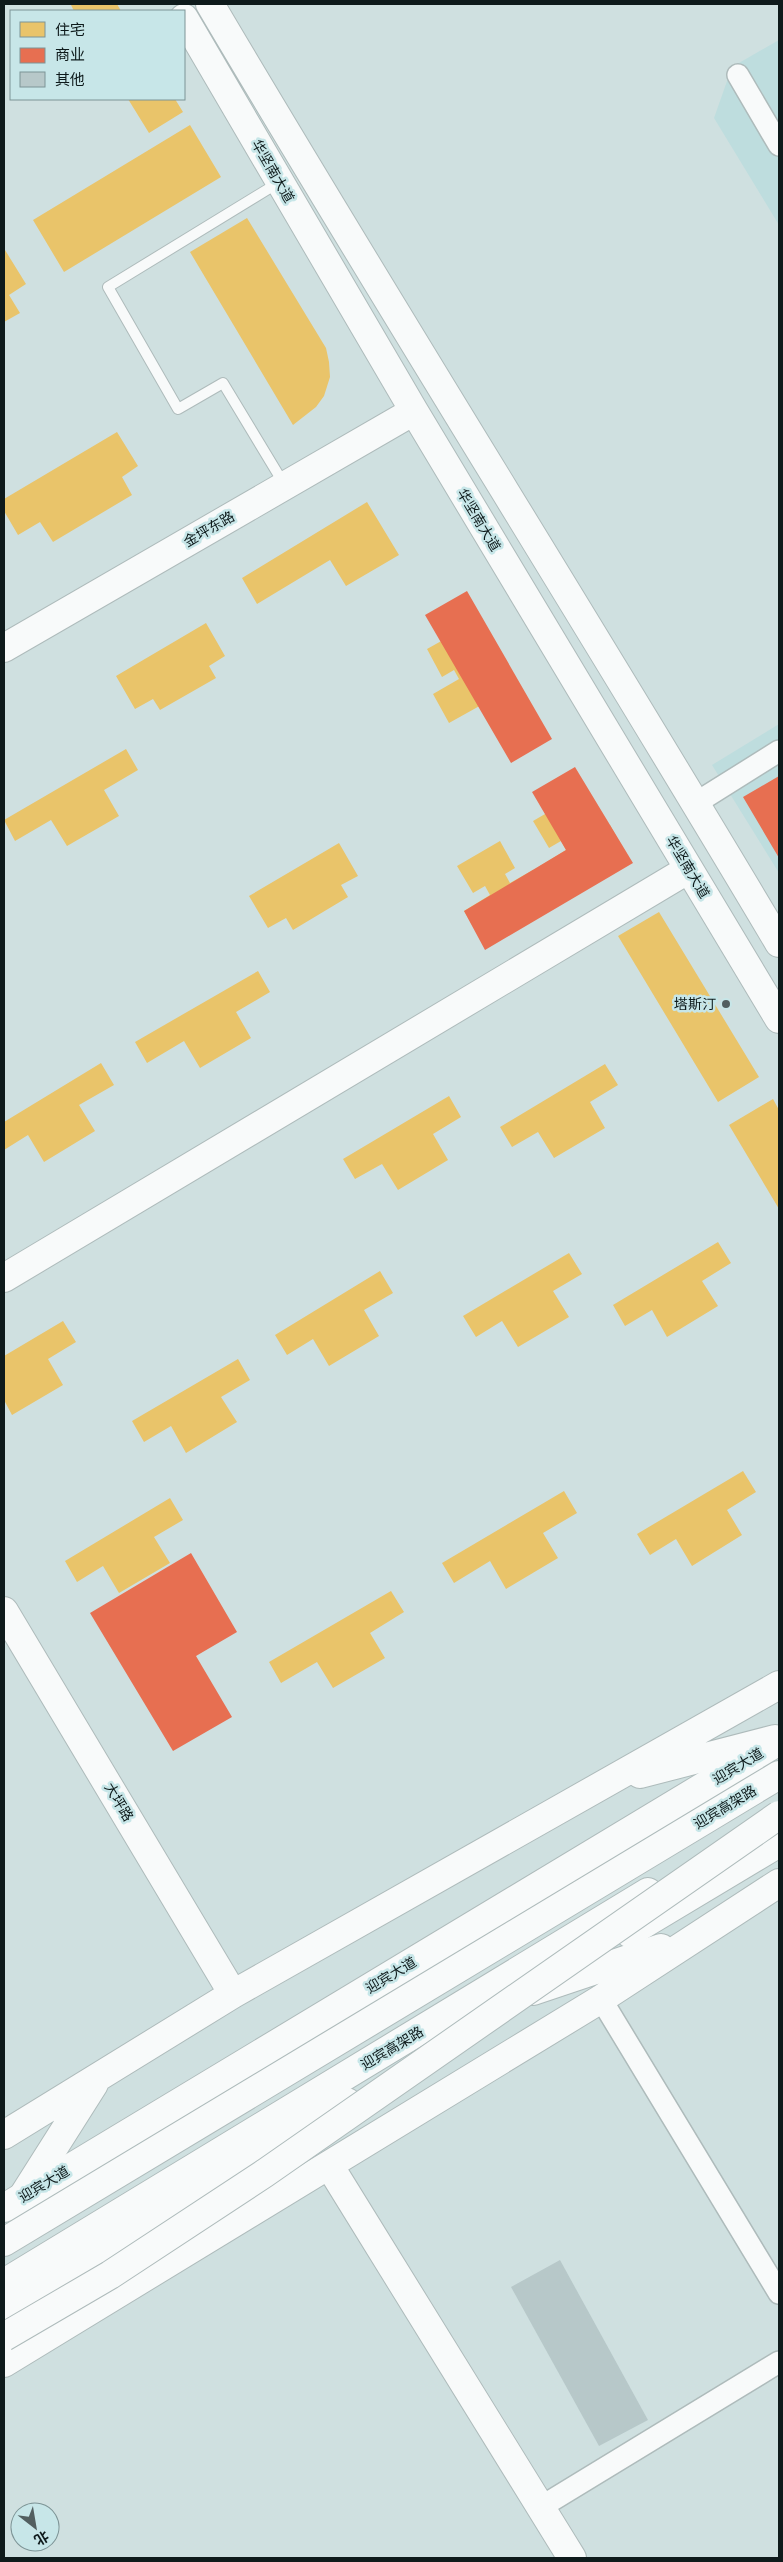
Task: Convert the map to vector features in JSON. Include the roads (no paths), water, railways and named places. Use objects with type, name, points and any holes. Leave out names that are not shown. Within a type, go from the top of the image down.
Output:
[{"type":"main road","points":[[210,4],[307,168],[696,803],[779,943]]},
{"type":"main road","name":"华坚南大道","points":[[185,20],[414,410],[779,1019]]},
{"type":"main road","name":"金坪东路","points":[[4,648],[414,410]]},
{"type":"main road","points":[[4,1278],[689,869]]},
{"type":"main road","name":"大坪路","points":[[4,1611],[233,1994]]},
{"type":"main road","points":[[4,2136],[233,1994],[779,1685]]},
{"type":"main road","points":[[606,1782],[779,1740]]},
{"type":"main road","name":"迎宾大道","points":[[14,2202],[779,1740]]},
{"type":"main road","name":"迎宾高架路","points":[[4,2242],[779,1775]]},
{"type":"main road","points":[[4,2346],[265,2174],[779,1814]]},
{"type":"main road","name":"迎宾高架路","points":[[4,2282],[779,1814]]},
{"type":"main road","points":[[4,2308],[779,1843]]},
{"type":"main road","points":[[4,2363],[602,1999],[779,1883]]},
{"type":"main road","points":[[532,1991],[696,1936]]},
{"type":"main road","points":[[14,2202],[96,2080]]},
{"type":"main road","points":[[329,2165],[572,2558]]},
{"type":"main road","points":[[4,2235],[94,2188]]},
{"type":"main road","points":[[4,2337],[110,2275]]},
{"type":"street","points":[[738,75],[779,145]]},
{"type":"street","points":[[696,803],[779,750]]},
{"type":"street","points":[[602,1999],[779,2293]]},
{"type":"street","points":[[541,2507],[779,2362]]},
{"type":"lane","points":[[279,182],[108,287],[178,409],[223,383],[284,485]]},
{"type":"place","name":"塔斯汀","points":[[726,1004]]}]
